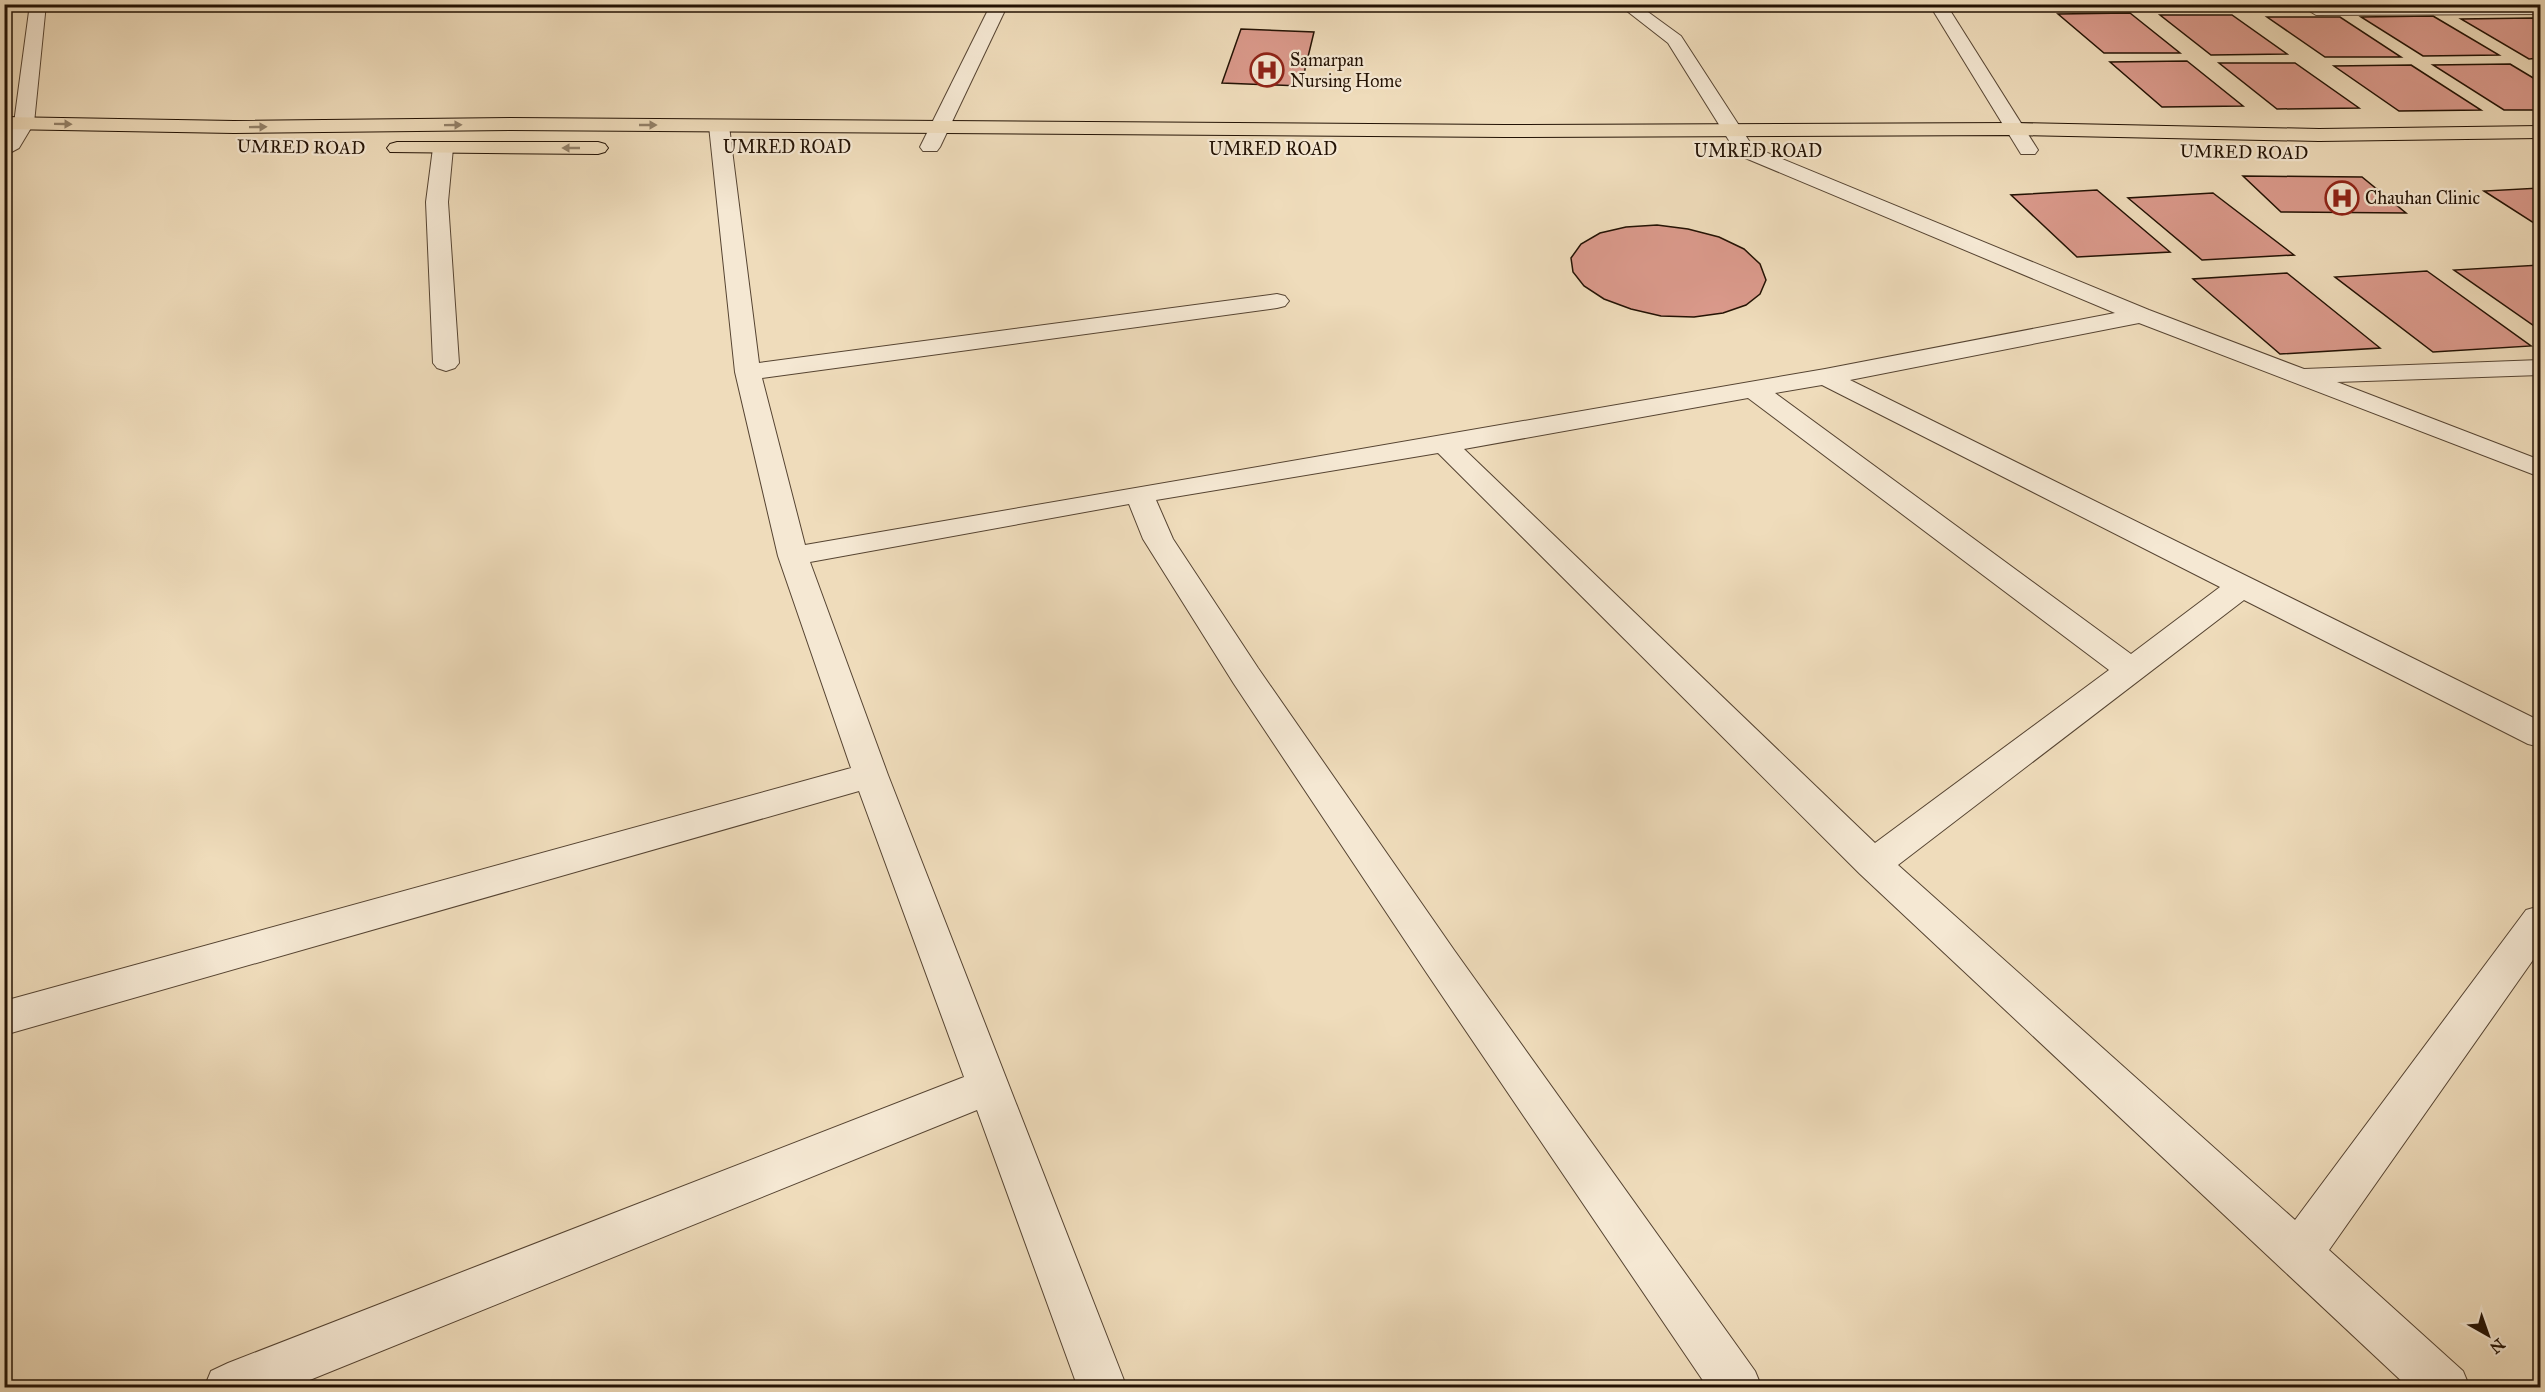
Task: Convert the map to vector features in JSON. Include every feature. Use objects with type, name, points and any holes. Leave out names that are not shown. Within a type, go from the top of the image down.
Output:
[{"type":"main road","points":[[14,123],[234,127],[511,124],[722,142],[940,127],[1733,144],[2015,129],[2319,135],[2541,132]]},
{"type":"main road","points":[[7,146],[36,144]]},
{"type":"main road","name":"UMRED ROAD","points":[[1733,144],[1800,151]]},
{"type":"main road","name":"UMRED ROAD","points":[[180,146],[251,146]]},
{"type":"main road","name":"UMRED ROAD","points":[[383,148],[618,147]]},
{"type":"main road","points":[[907,147],[953,147]]},
{"type":"main road","points":[[2005,150],[2051,150]]},
{"type":"main road","name":"UMRED ROAD","points":[[2135,151],[2397,153]]},
{"type":"street","points":[[7,146],[14,123],[38,4]]},
{"type":"street","points":[[930,147],[1000,4]]},
{"type":"street","points":[[1626,4],[1675,40],[1733,144],[2140,315],[2541,469]]},
{"type":"street","points":[[1937,4],[2028,150]]},
{"type":"street","points":[[2316,10],[2541,9]]},
{"type":"street","points":[[722,142],[748,372],[793,556],[871,775],[1103,1388]]},
{"type":"street","points":[[443,148],[437,202],[446,363]]},
{"type":"street","points":[[748,372],[1277,301]]},
{"type":"street","points":[[793,556],[1138,494],[1755,390],[2140,315]]},
{"type":"street","points":[[2298,375],[2541,367]]},
{"type":"street","points":[[1825,377],[2541,735]]},
{"type":"street","points":[[1755,390],[2131,670]]},
{"type":"street","points":[[1444,444],[1874,864],[2446,1388]]},
{"type":"street","points":[[1138,494],[1158,539],[1245,676],[1440,961],[1738,1388]]},
{"type":"street","points":[[1874,864],[2242,586]]},
{"type":"street","points":[[4,1018],[871,775]]},
{"type":"street","points":[[2299,1253],[2541,921]]},
{"type":"street","points":[[228,1388],[989,1086]]},
{"type":"building","points":[[1980,4],[2113,4],[2115,6],[1982,7]]},
{"type":"building","points":[[2130,13],[2180,53],[2104,53],[2058,14]]},
{"type":"building","points":[[2160,15],[2232,15],[2287,54],[2211,55]]},
{"type":"building","points":[[2433,16],[2499,55],[2423,56],[2361,17]]},
{"type":"building","points":[[2267,17],[2340,17],[2401,57],[2325,57]]},
{"type":"building","points":[[2533,18],[2540,22],[2540,58],[2529,59],[2461,19]]},
{"type":"building","points":[[1241,29],[1314,32],[1301,86],[1222,83]]},
{"type":"building","points":[[2187,61],[2243,106],[2162,107],[2110,62]]},
{"type":"building","points":[[2219,63],[2295,63],[2359,108],[2277,109]]},
{"type":"building","points":[[2510,64],[2540,82],[2540,110],[2504,110],[2433,65]]},
{"type":"building","points":[[2411,65],[2481,110],[2399,111],[2334,66]]},
{"type":"building","points":[[2243,176],[2362,177],[2406,213],[2281,212]]},
{"type":"building","points":[[2540,188],[2540,227],[2484,191]]},
{"type":"building","points":[[2097,190],[2170,252],[2077,257],[2011,195]]},
{"type":"building","points":[[2213,193],[2294,255],[2202,260],[2128,198]]},
{"type":"building","points":[[1657,225],[1688,229],[1719,237],[1744,249],[1760,264],[1766,280],[1760,294],[1746,305],[1723,313],[1694,317],[1661,316],[1631,309],[1604,299],[1584,286],[1573,272],[1571,258],[1581,244],[1600,233],[1626,227]]},
{"type":"building","points":[[2540,265],[2540,330],[2454,270]]},
{"type":"building","points":[[2427,271],[2531,346],[2433,352],[2335,277]]},
{"type":"building","points":[[2287,273],[2380,348],[2280,354],[2193,279]]},
{"type":"place","name":"Samarpan Nursing Home","points":[[1267,70]]},
{"type":"place","name":"Chauhan Clinic","points":[[2342,198]]}]
